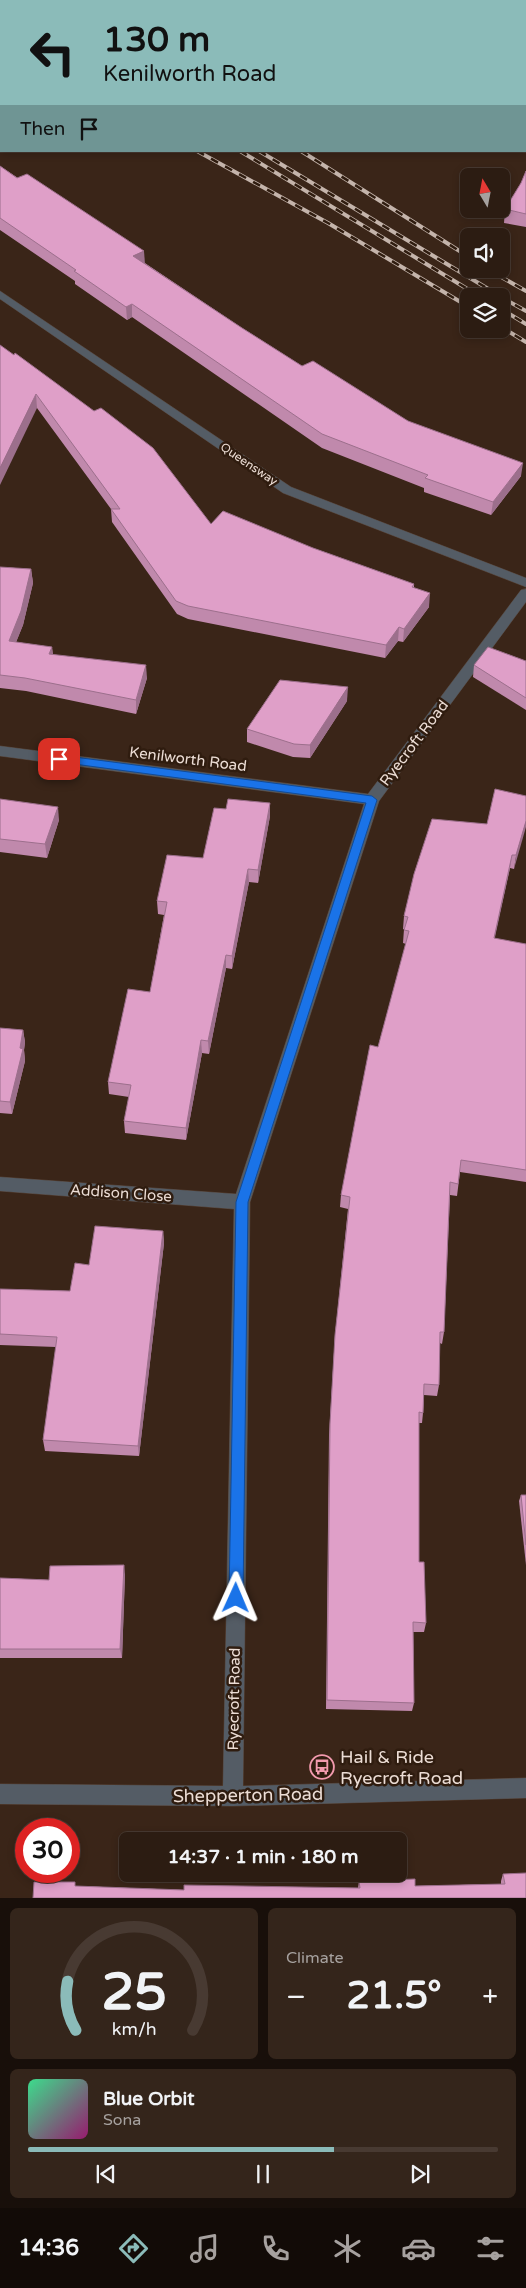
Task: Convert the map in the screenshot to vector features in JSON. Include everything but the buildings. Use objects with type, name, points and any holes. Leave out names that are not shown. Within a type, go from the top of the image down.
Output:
[{"type":"street","name":"Queensway","points":[[0,294],[287,490],[526,583]]},
{"type":"street","name":"Ryecroft Road","points":[[233,1796],[242,1202],[372,800],[526,593]]},
{"type":"street","name":"Kenilworth Road","points":[[0,751],[372,800]]},
{"type":"street","name":"Addison Close","points":[[0,1184],[242,1202]]},
{"type":"street","name":"Shepperton Road","points":[[0,1794],[233,1796],[526,1788]]},
{"type":"railway","points":[[199,152],[328,223],[460,302]]},
{"type":"railway","points":[[242,152],[466,288]]},
{"type":"railway","points":[[261,152],[487,288]]},
{"type":"railway","points":[[303,152],[460,251]]},
{"type":"railway","points":[[503,278],[526,291]]},
{"type":"railway","points":[[510,302],[526,311]]},
{"type":"railway","points":[[510,314],[526,324]]},
{"type":"railway","points":[[510,332],[526,342]]},
{"type":"place","name":"Hail & Ride Ryecroft Road","points":[[322,1767]]},
{"type":"route","points":[[59,759],[372,800],[242,1202],[236,1598]]}]
